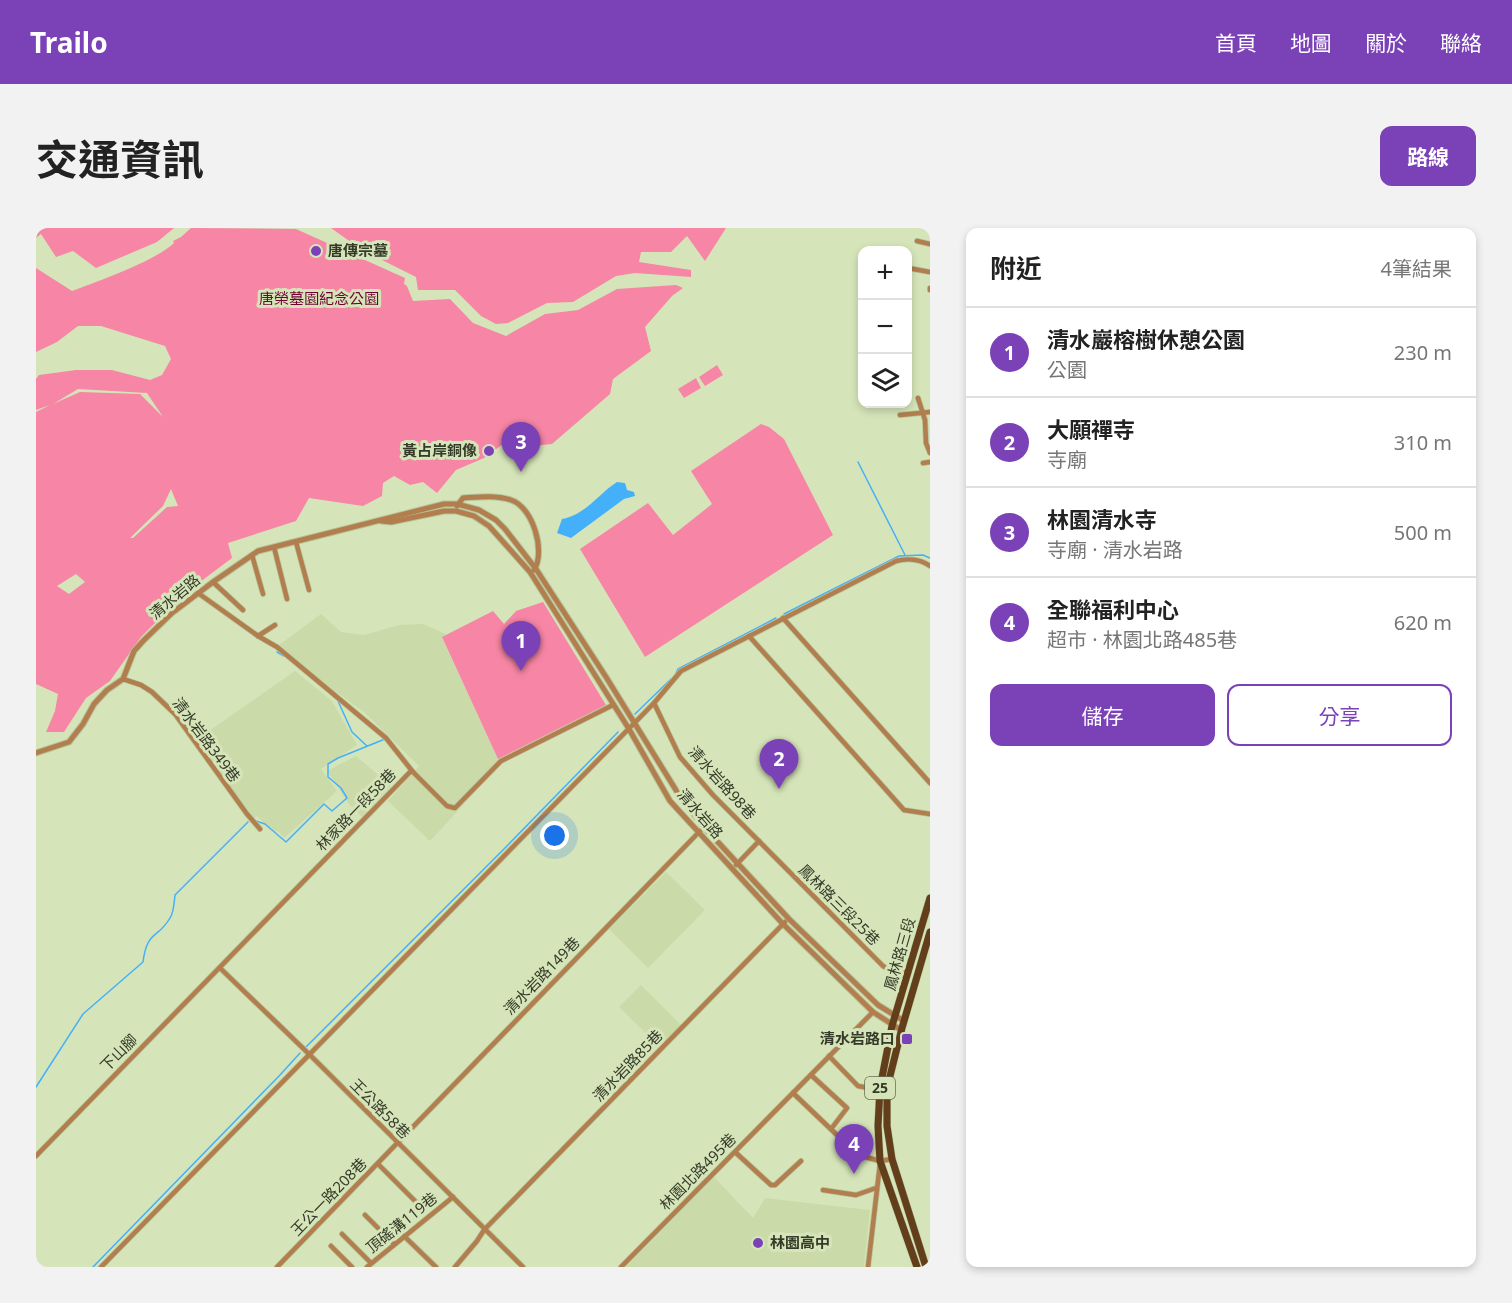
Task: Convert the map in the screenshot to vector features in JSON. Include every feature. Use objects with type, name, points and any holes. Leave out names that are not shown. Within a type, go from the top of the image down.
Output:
[{"type":"main road","name":"鳳林路三段","points":[[895,1017],[930,898]]},
{"type":"main road","name":"鳳林路三段","points":[[901,1030],[929,943],[930,932]]},
{"type":"main road","name":"25","points":[[895,1017],[880,1090],[878,1126],[880,1161],[916,1267]]},
{"type":"main road","name":"25","points":[[901,1030],[887,1088],[887,1126],[892,1159],[926,1267]]},
{"type":"street","points":[[917,241],[930,244]]},
{"type":"street","points":[[912,269],[930,272]]},
{"type":"street","points":[[918,398],[925,420],[926,443],[930,453]]},
{"type":"street","points":[[900,415],[930,412]]},
{"type":"street","points":[[923,464],[930,462]]},
{"type":"street","name":"清水岩路","points":[[457,508],[463,498],[487,497],[512,500],[519,504],[533,526],[538,541],[540,552],[533,571]]},
{"type":"street","name":"清水岩路","points":[[36,753],[69,742],[83,724],[94,704],[107,690],[123,679],[134,651],[172,613],[258,551],[377,521],[391,522],[457,508],[489,526],[533,571],[635,723],[679,795],[704,827],[789,918],[878,1005],[904,1021]]},
{"type":"street","points":[[296,542],[309,590]]},
{"type":"street","points":[[274,547],[286,599]]},
{"type":"street","points":[[252,555],[263,594]]},
{"type":"street","points":[[101,1267],[635,723],[681,671],[896,561],[904,559],[923,561],[930,566]]},
{"type":"street","name":"清水岩路","points":[[533,571],[670,801],[783,924],[873,1012],[901,1030]]},
{"type":"street","points":[[213,582],[243,610]]},
{"type":"street","points":[[198,593],[258,636],[277,646],[386,738],[413,772]]},
{"type":"street","points":[[783,618],[930,783]]},
{"type":"street","points":[[258,636],[275,625]]},
{"type":"street","points":[[749,636],[904,810],[930,814]]},
{"type":"street","name":"清水岩路349巷","points":[[123,679],[141,685],[152,692],[175,714],[260,829]]},
{"type":"street","name":"清水岩路98巷","points":[[654,703],[680,757],[713,795],[759,841],[732,869]]},
{"type":"street","name":"林家路一段58巷","points":[[220,968],[410,772],[413,772],[447,806],[455,808],[501,761],[613,705]]},
{"type":"street","name":"清水岩路149巷","points":[[398,1143],[704,827]]},
{"type":"street","name":"鳳林路三段25巷","points":[[759,841],[883,966],[909,972]]},
{"type":"street","name":"清水岩路85巷","points":[[454,1267],[484,1230],[789,918]]},
{"type":"street","points":[[918,941],[929,943]]},
{"type":"street","name":"王公路58巷","points":[[220,968],[523,1267]]},
{"type":"street","name":"下山腳","points":[[36,1156],[220,968]]},
{"type":"street","name":"林園北路495巷","points":[[621,1267],[873,1012]]},
{"type":"street","points":[[829,1056],[858,1086],[880,1090]]},
{"type":"street","points":[[811,1075],[847,1108],[831,1129]]},
{"type":"street","points":[[793,1093],[858,1155],[880,1161],[892,1159]]},
{"type":"street","name":"王公一路208巷","points":[[277,1267],[398,1143]]},
{"type":"street","points":[[735,1152],[771,1185],[775,1185],[801,1161]]},
{"type":"street","points":[[868,1267],[880,1161]]},
{"type":"street","points":[[378,1164],[419,1205]]},
{"type":"street","points":[[823,1190],[856,1194],[876,1188]]},
{"type":"street","name":"頂磘溝119巷","points":[[369,1265],[453,1197]]},
{"type":"street","points":[[365,1215],[394,1244]]},
{"type":"street","points":[[342,1234],[369,1265]]},
{"type":"street","points":[[404,1236],[436,1267]]},
{"type":"street","points":[[331,1246],[352,1267]]},
{"type":"shaded area","points":[[321,614],[341,632],[364,635],[399,625],[423,624],[446,634],[442,638],[498,759],[498,767],[430,841],[388,801],[419,766],[364,712],[275,648]]},
{"type":"shaded area","points":[[295,671],[332,701],[357,745],[321,769],[337,791],[284,838],[278,831],[275,832],[271,827],[269,829],[257,816],[254,818],[196,740]]},
{"type":"shaded area","points":[[356,756],[391,786],[362,817],[348,803],[327,771]]},
{"type":"shaded area","points":[[666,872],[705,910],[648,968],[609,929]]},
{"type":"shaded area","points":[[641,985],[681,1025],[659,1046],[619,1007]]},
{"type":"shaded area","name":"林園高中","points":[[714,1177],[753,1218],[765,1198],[870,1210],[864,1267],[626,1267]]},
{"type":"green space","points":[[36,228],[174,228],[157,242],[96,268],[73,251],[56,257],[41,234],[36,238]]},
{"type":"green space","name":"唐榮墓園紀念公園","points":[[191,228],[296,229],[405,278],[404,284],[413,301],[450,299],[473,323],[506,336],[545,314],[578,310],[617,289],[676,285],[683,288],[672,296],[645,327],[651,351],[613,379],[610,394],[552,444],[523,447],[503,444],[484,458],[456,470],[437,493],[423,482],[410,485],[394,476],[383,483],[382,496],[363,506],[309,498],[296,521],[228,543],[232,558],[184,594],[141,637],[110,681],[86,698],[64,732],[46,732],[55,711],[58,694],[36,684],[36,412],[50,405],[36,410],[36,379],[39,375],[76,370],[112,370],[150,380],[162,375],[171,359],[165,346],[101,326],[78,326],[57,342],[36,352],[36,268],[72,291],[154,257]],"holes":[[[78,389],[147,393],[163,417],[140,394],[80,392],[53,404]],[[171,489],[178,506],[167,507],[133,538],[130,538],[163,506]],[[76,574],[85,582],[69,594],[57,586]]]},
{"type":"green space","points":[[331,228],[726,228],[705,261],[687,236],[671,252],[641,252],[639,262],[691,270],[691,277],[635,273],[616,276],[573,302],[547,303],[508,323],[496,324],[481,316],[455,290],[418,290],[416,277],[362,250]]},
{"type":"green space","points":[[717,365],[723,375],[705,386],[699,377]]},
{"type":"green space","points":[[696,378],[701,388],[684,398],[678,389]]},
{"type":"green space","points":[[761,424],[769,427],[784,439],[833,535],[645,657],[580,549],[648,503],[673,535],[712,504],[691,471]]},
{"type":"green space","points":[[543,602],[606,705],[498,759],[442,637],[493,611],[504,624],[516,611]]},
{"type":"water","points":[[617,482],[625,483],[627,490],[634,492],[635,496],[624,499],[571,538],[557,533],[562,519],[578,513]]},
{"type":"waterway","points":[[858,462],[905,555]]},
{"type":"waterway","points":[[784,614],[899,556],[923,555],[930,558]]},
{"type":"waterway","points":[[676,673],[678,669],[776,618]]},
{"type":"waterway","points":[[277,652],[284,656]]},
{"type":"waterway","points":[[635,714],[671,679]]},
{"type":"waterway","points":[[338,701],[352,732],[367,746]]},
{"type":"waterway","points":[[306,1047],[618,732]]},
{"type":"waterway","points":[[256,821],[265,824],[286,842],[324,804],[332,811],[347,798],[341,788],[328,777],[328,764],[385,739]]},
{"type":"waterway","points":[[36,1087],[83,1014],[143,962],[150,940],[166,925],[171,916],[175,895],[248,822]]},
{"type":"waterway","points":[[93,1267],[300,1053]]},
{"type":"place","name":"唐傳宗墓","points":[[316,251]]},
{"type":"place","name":"黃占岸銅像","points":[[489,451]]},
{"type":"place","name":"林園清水寺","points":[[521,472]]},
{"type":"place","name":"清水巖榕樹休憩公園","points":[[521,671]]},
{"type":"place","name":"大願禪寺","points":[[779,789]]},
{"type":"place","name":"清水岩路口","points":[[907,1039]]},
{"type":"place","name":"全聯福利中心","points":[[854,1174]]},
{"type":"place","name":"林園高中","points":[[758,1243]]}]
